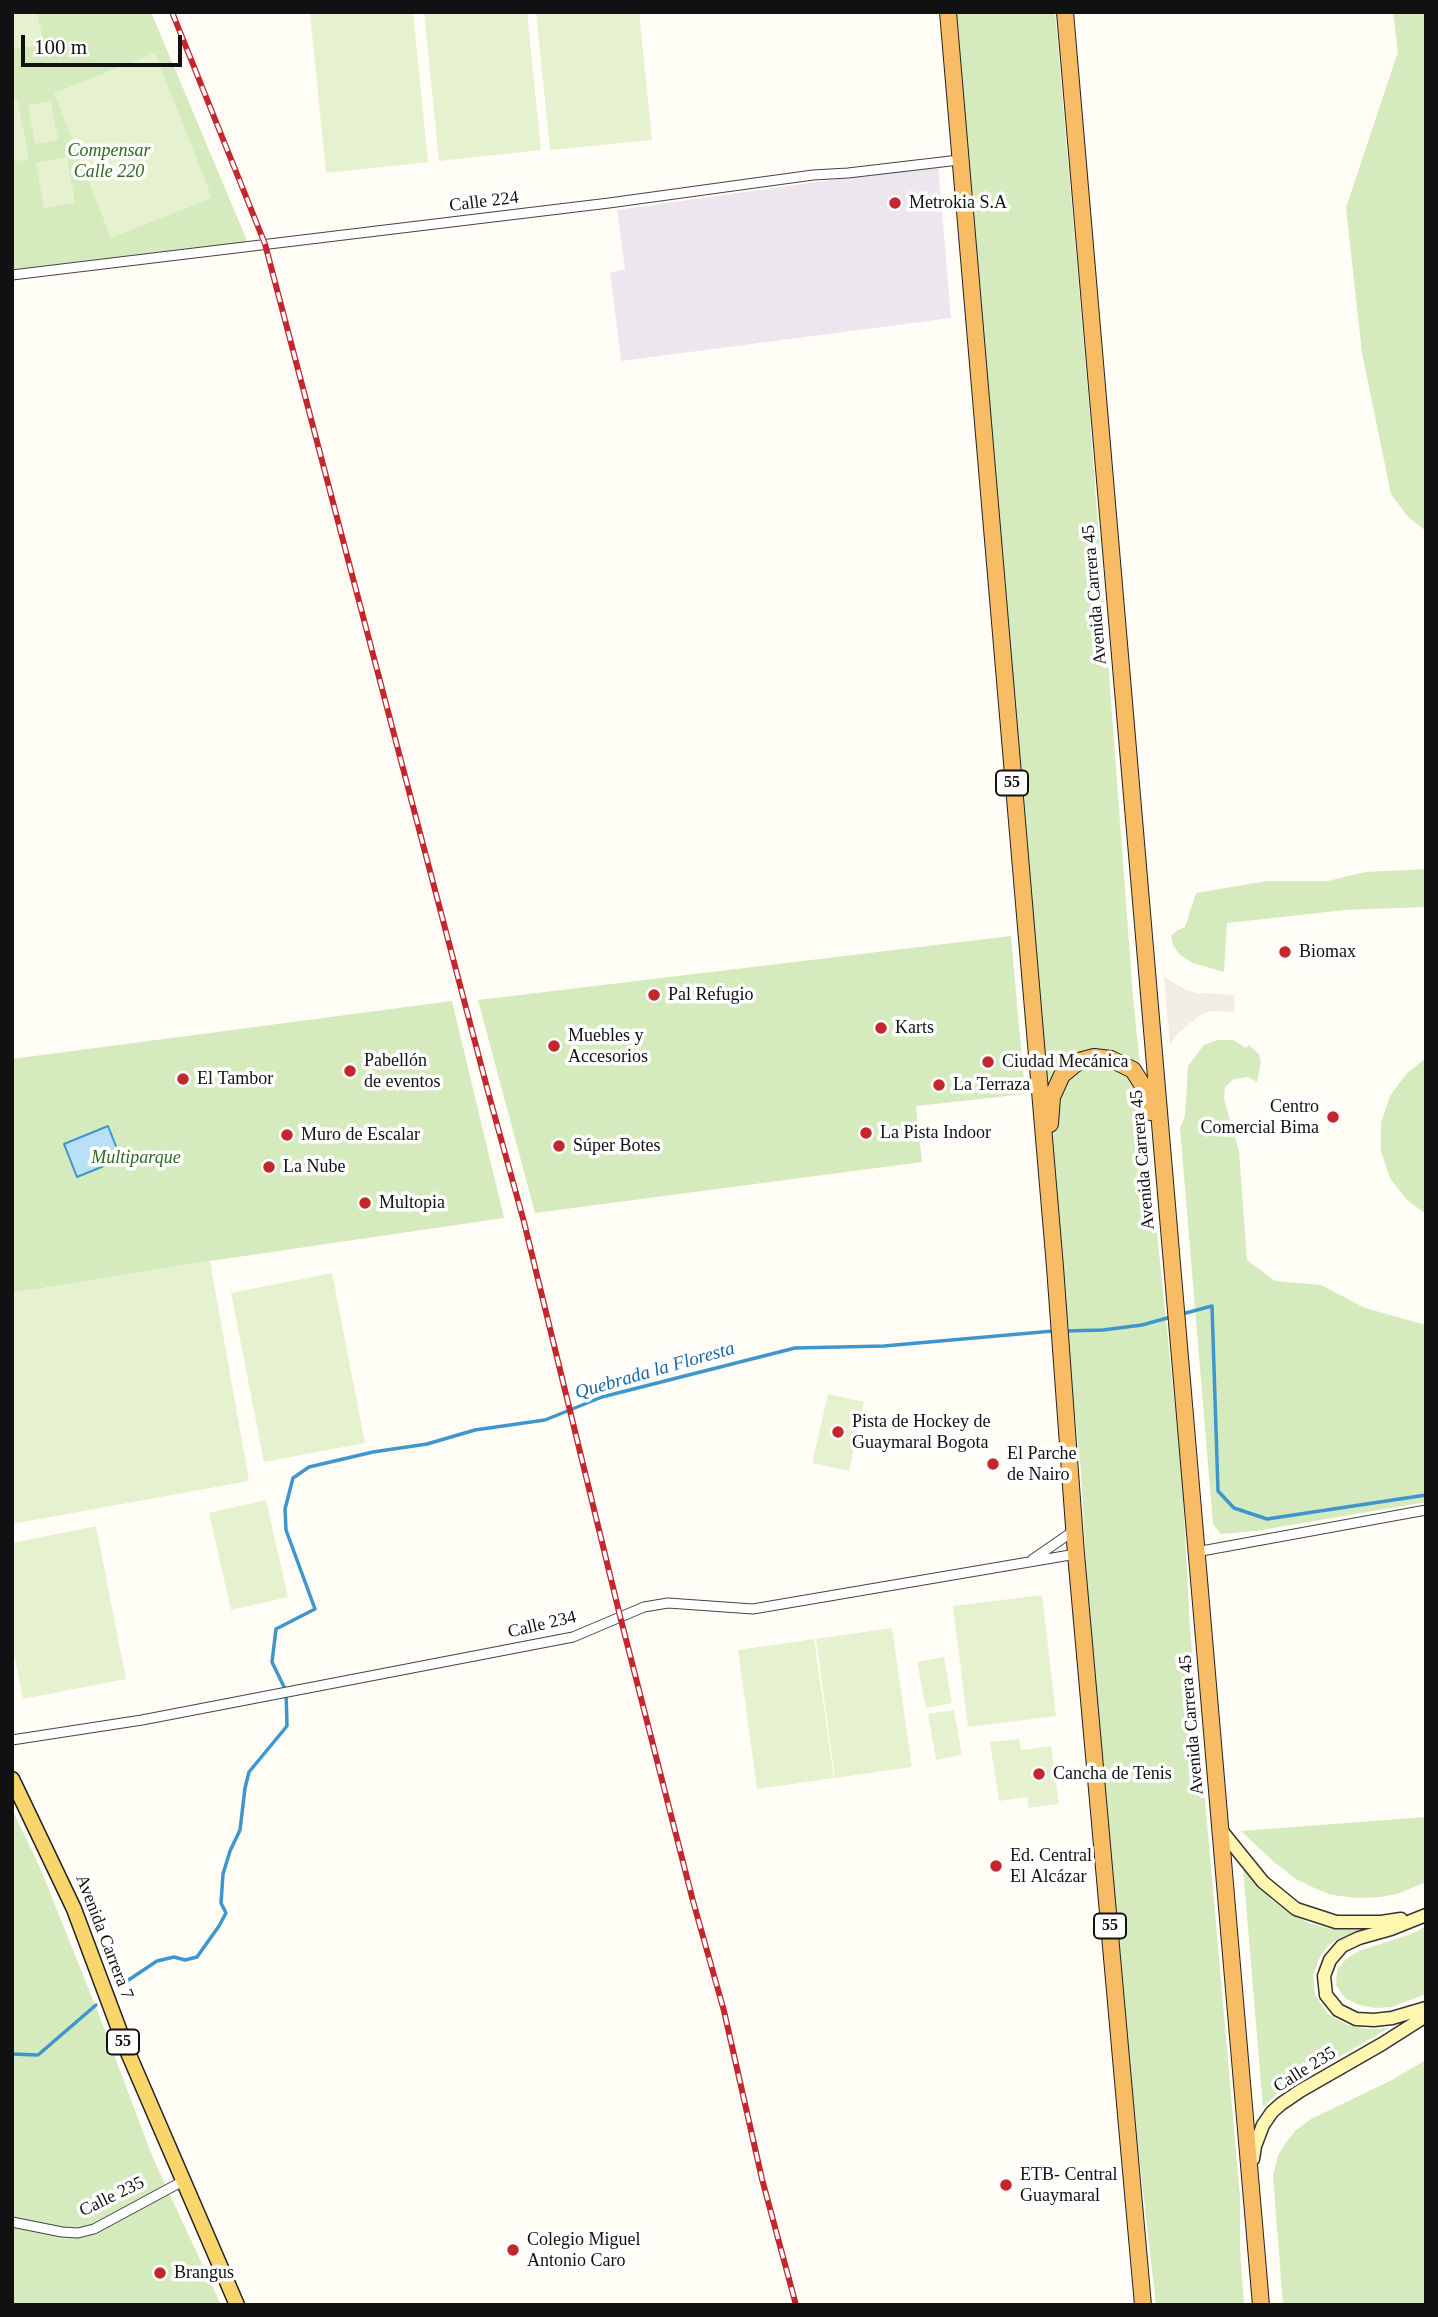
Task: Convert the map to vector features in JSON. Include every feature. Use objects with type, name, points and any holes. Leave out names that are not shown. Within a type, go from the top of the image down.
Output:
[{"type":"highway","name":"55","points":[[948,12],[1076,1554],[1144,2302]]},
{"type":"highway","name":"Avenida Carrera 45","points":[[1065,12],[1261,2305]]},
{"type":"highway","points":[[1048,1194],[1050,1121],[1052,1097],[1057,1084],[1069,1067],[1079,1061],[1103,1057],[1118,1061],[1133,1070],[1144,1089],[1165,1194]]},
{"type":"main road","name":"Avenida Carrera 7","points":[[12,1779],[74,1909],[125,2048],[237,2305]]},
{"type":"main road","points":[[1221,1830],[1263,1882],[1296,1909],[1336,1922],[1381,1922],[1426,1915]]},
{"type":"main road","points":[[1426,1915],[1342,1946],[1330,1960],[1324,1976],[1326,1995],[1338,2010],[1356,2019],[1392,2018],[1426,2008]]},
{"type":"main road","name":"Calle 235","points":[[1251,2187],[1255,2146],[1263,2125],[1272,2112],[1300,2091],[1426,2016]]},
{"type":"street","name":"Calle 224","points":[[12,275],[595,205],[813,175],[959,160]]},
{"type":"street","points":[[1196,1552],[1426,1510]]},
{"type":"street","points":[[1032,1560],[1075,1530]]},
{"type":"street","name":"Calle 234","points":[[12,1740],[142,1720],[573,1637],[644,1607],[668,1604],[754,1609],[1076,1554]]},
{"type":"street","name":"Calle 235","points":[[12,2222],[78,2233],[94,2229],[183,2181]]},
{"type":"shaded area","points":[[938,165],[951,318],[621,361],[610,273],[625,269],[617,210]]},
{"type":"shaded area","points":[[1164,977],[1186,990],[1235,995],[1234,1012],[1211,1011],[1199,1016],[1178,1033],[1170,1045]]},
{"type":"green space","name":"Compensar Calle 220","points":[[12,12],[151,12],[248,243],[12,271]]},
{"type":"green space","points":[[12,12],[37,12],[44,44],[15,49]]},
{"type":"green space","points":[[310,12],[413,12],[428,162],[326,173]]},
{"type":"green space","points":[[424,12],[527,12],[541,150],[439,161]]},
{"type":"green space","points":[[536,12],[639,12],[652,140],[550,150]]},
{"type":"green space","points":[[956,12],[1055,12],[1089,404],[1133,997],[1182,1477],[1190,1629],[1240,2197],[1244,2305],[1156,2305],[1133,2103],[1100,1757],[1081,1472],[1063,1295],[1052,1127]]},
{"type":"green space","points":[[1393,12],[1426,12],[1426,531],[1408,517],[1391,494],[1362,353],[1346,208],[1398,52]]},
{"type":"green space","points":[[155,53],[212,198],[111,238],[54,93]]},
{"type":"green space","points":[[17,98],[29,159],[12,162],[12,99]]},
{"type":"green space","points":[[51,101],[58,140],[35,144],[28,105]]},
{"type":"green space","points":[[67,157],[75,203],[44,208],[36,163]]},
{"type":"green space","points":[[1426,869],[1426,907],[1345,910],[1227,923],[1224,972],[1193,963],[1180,955],[1173,945],[1171,936],[1185,927],[1196,893],[1267,881],[1328,881],[1365,872]]},
{"type":"green space","points":[[1011,936],[1025,1094],[916,1106],[922,1162],[535,1213],[478,1000]]},
{"type":"green space","name":"Multiparque","points":[[452,1001],[504,1218],[12,1293],[12,1059]]},
{"type":"green space","points":[[1218,1040],[1233,1040],[1246,1048],[1249,1045],[1259,1054],[1261,1062],[1257,1082],[1248,1077],[1234,1079],[1225,1087],[1224,1099],[1239,1151],[1247,1260],[1275,1281],[1321,1285],[1365,1308],[1426,1325],[1426,1502],[1256,1531],[1221,1534],[1213,1524],[1180,1128],[1185,1116],[1188,1066],[1204,1045]]},
{"type":"green space","points":[[1426,1058],[1426,1214],[1407,1200],[1390,1178],[1381,1151],[1381,1123],[1390,1096],[1407,1073]]},
{"type":"green space","points":[[210,1261],[249,1481],[12,1524],[12,1293]]},
{"type":"green space","points":[[332,1273],[365,1443],[264,1462],[231,1293]]},
{"type":"green space","name":"Pista de Hockey de Guaymaral Bogota","points":[[828,1394],[864,1402],[849,1471],[812,1463]]},
{"type":"green space","points":[[266,1500],[288,1597],[231,1610],[209,1513]]},
{"type":"green space","points":[[96,1526],[126,1679],[23,1699],[12,1645],[12,1543]]},
{"type":"green space","points":[[1042,1595],[1056,1716],[968,1727],[953,1606]]},
{"type":"green space","points":[[892,1628],[912,1767],[835,1778],[816,1639]]},
{"type":"green space","points":[[814,1639],[834,1778],[757,1789],[738,1650]]},
{"type":"green space","points":[[944,1657],[952,1703],[926,1708],[917,1662]]},
{"type":"green space","points":[[954,1710],[962,1755],[936,1760],[928,1714]]},
{"type":"green space","points":[[1019,1739],[1021,1750],[1051,1746],[1059,1804],[1029,1808],[1027,1797],[999,1801],[990,1742]]},
{"type":"green space","points":[[12,1809],[41,1870],[153,2158],[221,2305],[12,2305]]},
{"type":"green space","points":[[1426,1817],[1426,1882],[1397,1894],[1380,1897],[1332,1895],[1312,1887],[1296,1879],[1274,1862],[1241,1831]]},
{"type":"green space","points":[[1243,1867],[1273,1901],[1291,1914],[1309,1923],[1332,1929],[1359,1930],[1336,1940],[1326,1948],[1313,1976],[1315,1995],[1328,2014],[1348,2025],[1368,2029],[1389,2028],[1279,2092],[1263,2107]]},
{"type":"green space","points":[[1426,1926],[1426,1994],[1392,2007],[1376,2008],[1359,2005],[1345,1998],[1336,1985],[1337,1970],[1347,1958]]},
{"type":"green space","points":[[1426,2060],[1426,2305],[1283,2305],[1273,2176],[1278,2155],[1295,2131],[1311,2119],[1390,2081]]},
{"type":"water","points":[[108,1126],[121,1159],[77,1177],[64,1144]]},
{"type":"waterway","name":"Quebrada la Floresta","points":[[1182,1314],[1212,1306],[1218,1491],[1234,1508],[1267,1519],[1426,1495]]},
{"type":"waterway","name":"Quebrada la Floresta","points":[[1065,1331],[1142,1325],[1171,1317]]},
{"type":"waterway","name":"Quebrada la Floresta","points":[[118,1987],[157,1961],[174,1957],[185,1960],[197,1957],[226,1913],[221,1903],[223,1874],[240,1830],[249,1772],[287,1726],[286,1691],[272,1662],[276,1629],[315,1609],[286,1530],[285,1509],[293,1478],[309,1467],[373,1452],[427,1444],[475,1430],[545,1420],[602,1397],[795,1348],[884,1346],[1053,1331]]},
{"type":"waterway","name":"Quebrada la Floresta","points":[[12,2054],[38,2055],[96,2005]]},
{"type":"railway","points":[[172,12],[265,244],[524,1222],[620,1616],[724,2011],[762,2179],[796,2305]]},
{"type":"place","name":"Metrokia S.A","points":[[895,203]]},
{"type":"place","name":"Biomax","points":[[1285,952]]},
{"type":"place","name":"Pal Refugio","points":[[654,995]]},
{"type":"place","name":"Karts","points":[[881,1028]]},
{"type":"place","name":"Muebles y Accesorios","points":[[554,1046]]},
{"type":"place","name":"Ciudad Mecánica","points":[[988,1062]]},
{"type":"place","name":"Pabellón de eventos","points":[[350,1071]]},
{"type":"place","name":"El Tambor","points":[[183,1079]]},
{"type":"place","name":"La Terraza","points":[[939,1085]]},
{"type":"place","name":"Centro Comercial Bima","points":[[1333,1117]]},
{"type":"place","name":"La Pista Indoor","points":[[866,1133]]},
{"type":"place","name":"Muro de Escalar","points":[[287,1135]]},
{"type":"place","name":"Súper Botes","points":[[559,1146]]},
{"type":"place","name":"La Nube","points":[[269,1167]]},
{"type":"place","name":"Multopia","points":[[365,1203]]},
{"type":"place","name":"Pista de Hockey de Guaymaral Bogota","points":[[838,1432]]},
{"type":"place","name":"El Parche de Nairo","points":[[993,1464]]},
{"type":"place","name":"Cancha de Tenis","points":[[1039,1774]]},
{"type":"place","name":"Ed. Central El Alcázar","points":[[996,1866]]},
{"type":"place","name":"ETB- Central Guaymaral","points":[[1006,2185]]},
{"type":"place","name":"Colegio Miguel Antonio Caro","points":[[513,2250]]},
{"type":"place","name":"Brangus","points":[[160,2273]]}]
